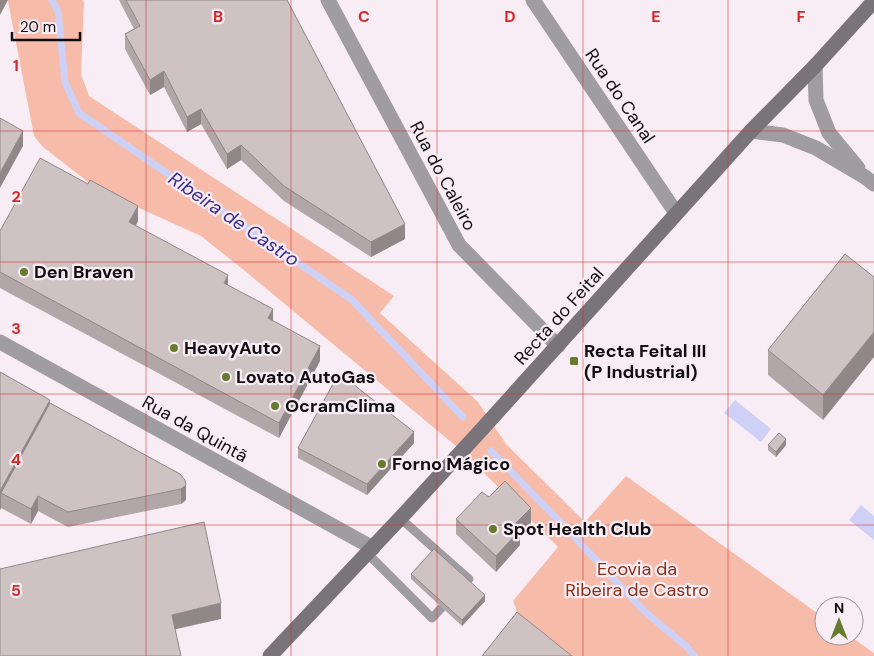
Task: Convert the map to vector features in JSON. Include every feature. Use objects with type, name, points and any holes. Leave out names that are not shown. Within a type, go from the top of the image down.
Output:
[{"type":"street","name":"Rua do Caleiro","points":[[328,0],[459,245],[558,346]]},
{"type":"street","name":"Rua do Canal","points":[[534,0],[676,212]]},
{"type":"street","name":"Recta do Feital","points":[[270,656],[558,346],[676,212],[874,1]]},
{"type":"street","points":[[815,66],[816,100],[829,133],[870,180]]},
{"type":"street","points":[[751,131],[783,135],[808,144],[870,180]]},
{"type":"street","name":"Rua da Quintã","points":[[0,342],[370,550]]},
{"type":"lane","points":[[370,550],[432,618],[469,580],[400,518]]},
{"type":"green space","name":"Ecovia da Ribeira de Castro","points":[[6,0],[83,0],[81,74],[89,96],[394,296],[380,313],[478,402],[506,444],[585,522],[626,476],[814,611],[814,646],[864,646],[874,653],[874,656],[563,656],[522,625],[513,601],[558,547],[462,451],[201,236],[97,189],[43,147],[34,136],[8,1]]},
{"type":"water","points":[[735,400],[771,429],[761,442],[724,413]]},
{"type":"water","points":[[861,505],[874,516],[874,540],[849,520]]},
{"type":"building","points":[[126,0],[287,0],[405,224],[371,242],[284,186],[241,145],[227,154],[201,109],[187,117],[164,71],[150,80],[125,34],[140,26]]},
{"type":"building","points":[[0,118],[23,131],[0,173]]},
{"type":"building","points":[[40,158],[88,184],[90,180],[138,206],[129,222],[228,275],[224,283],[273,309],[268,318],[320,346],[279,423],[0,272],[0,231]]},
{"type":"building","points":[[845,254],[874,277],[874,332],[823,395],[768,350]]},
{"type":"building","points":[[0,372],[50,400],[0,491]]},
{"type":"building","points":[[339,373],[414,432],[367,484],[298,448]]},
{"type":"building","points":[[50,403],[180,474],[185,480],[186,485],[181,489],[68,512],[38,496],[31,509],[1,493]]},
{"type":"building","points":[[779,433],[786,439],[776,452],[768,445]]},
{"type":"building","name":"Spot Health Club","points":[[505,481],[531,508],[515,524],[520,530],[496,556],[456,519],[482,492],[489,497]]},
{"type":"building","points":[[204,522],[221,603],[172,615],[181,656],[0,656],[0,569]]},
{"type":"building","points":[[434,549],[485,595],[462,620],[411,574]]},
{"type":"building","points":[[517,612],[572,656],[482,656]]},
{"type":"waterway","name":"Ribeira de Castro","points":[[52,0],[58,11],[65,82],[79,113],[351,299],[463,417]]},
{"type":"waterway","name":"Ribeira de Castro","points":[[491,451],[644,611],[687,647],[694,656]]},
{"type":"place","name":"Den Braven","points":[[24,272]]},
{"type":"place","name":"HeavyAuto","points":[[174,348]]},
{"type":"place","name":"Recta Feital III (P Industrial)","points":[[574,361]]},
{"type":"place","name":"Lovato AutoGas","points":[[226,377]]},
{"type":"place","name":"OcramClima","points":[[275,406]]},
{"type":"place","name":"Forno Mágico","points":[[382,464]]},
{"type":"place","name":"Spot Health Club","points":[[493,529]]}]
